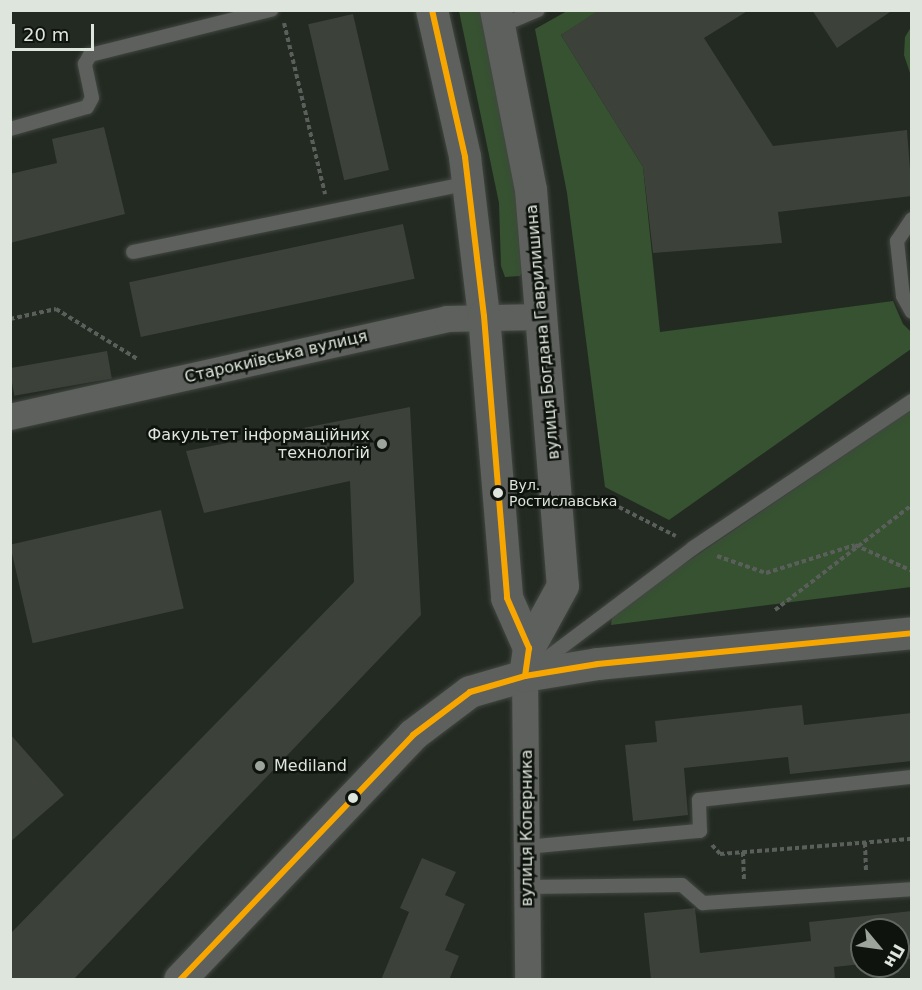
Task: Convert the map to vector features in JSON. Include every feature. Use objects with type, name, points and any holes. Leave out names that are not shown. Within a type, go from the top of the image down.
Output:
[{"type":"street","points":[[432,10],[468,183],[484,316],[507,598],[527,662]]},
{"type":"street","name":"вулиця Богдана Гаврилишина","points":[[498,18],[531,190],[563,585],[527,662]]},
{"type":"street","name":"Старокиївська вулиця","points":[[10,417],[447,319],[484,316],[543,317]]},
{"type":"street","points":[[180,980],[413,735],[470,692],[527,662],[598,664],[912,633]]},
{"type":"street","name":"вулиця Коперника","points":[[527,662],[528,980]]},
{"type":"lane","points":[[10,129],[87,107],[92,98],[85,64],[90,55],[271,10]]},
{"type":"lane","points":[[498,18],[538,10]]},
{"type":"lane","points":[[133,252],[468,183]]},
{"type":"lane","points":[[912,219],[897,241],[903,296],[912,312]]},
{"type":"lane","points":[[527,662],[912,401]]},
{"type":"lane","points":[[526,847],[700,831],[699,800],[912,777]]},
{"type":"lane","points":[[526,887],[682,885],[703,903],[912,888]]},
{"type":"path","points":[[284,21],[330,212]]},
{"type":"path","points":[[10,319],[56,309],[144,364]]},
{"type":"path","points":[[599,497],[693,548],[766,573],[855,545],[912,571]]},
{"type":"path","points":[[775,610],[855,545],[912,505]]},
{"type":"path","points":[[700,831],[720,854],[912,839]]},
{"type":"path","points":[[865,843],[866,859]]},
{"type":"path","points":[[743,852],[744,868]]},
{"type":"green space","points":[[459,11],[487,11],[529,255],[520,276],[505,277],[501,266],[499,203]]},
{"type":"green space","points":[[567,11],[599,11],[561,35],[643,167],[660,332],[893,301],[903,324],[911,332],[911,349],[669,520],[605,487],[567,193],[535,29]]},
{"type":"green space","points":[[911,27],[911,76],[904,55],[905,37]]},
{"type":"green space","points":[[911,410],[911,587],[611,625],[613,612]]},
{"type":"building","points":[[599,10],[749,10],[704,38],[773,146],[907,130],[912,196],[778,212],[782,243],[653,253],[643,167],[561,35]]},
{"type":"building","points":[[812,10],[893,10],[837,48]]},
{"type":"building","points":[[353,14],[389,170],[344,180],[308,24]]},
{"type":"building","points":[[104,127],[125,214],[10,243],[10,174],[57,163],[52,139]]},
{"type":"building","points":[[403,224],[415,279],[141,337],[129,282]]},
{"type":"building","points":[[107,351],[112,379],[14,396],[10,368]]},
{"type":"building","points":[[410,407],[421,615],[73,980],[10,980],[10,934],[354,582],[350,481],[204,513],[186,451]]},
{"type":"building","points":[[161,510],[184,608],[33,643],[10,545]]},
{"type":"building","points":[[802,705],[804,725],[912,713],[912,761],[790,774],[788,757],[684,768],[688,815],[633,821],[625,745],[657,742],[655,721]]},
{"type":"building","points":[[10,734],[64,795],[10,842]]},
{"type":"building","points":[[422,858],[456,872],[445,895],[465,904],[445,950],[459,956],[449,980],[381,980],[409,912],[400,908]]},
{"type":"building","points":[[695,908],[700,953],[811,941],[809,922],[912,911],[912,959],[910,959],[910,918],[850,918],[850,965],[834,967],[835,980],[651,980],[644,913]]},
{"type":"transit line","points":[[432,10],[465,157],[484,316],[507,598],[529,648],[525,676]]},
{"type":"transit line","points":[[180,980],[413,735],[470,692],[525,676],[598,664],[912,633]]},
{"type":"place","name":"Факультет інформаційних технологій","points":[[382,444]]},
{"type":"place","name":"Вул. Ростиславська","points":[[498,493]]},
{"type":"place","name":"Mediland","points":[[260,766]]}]
